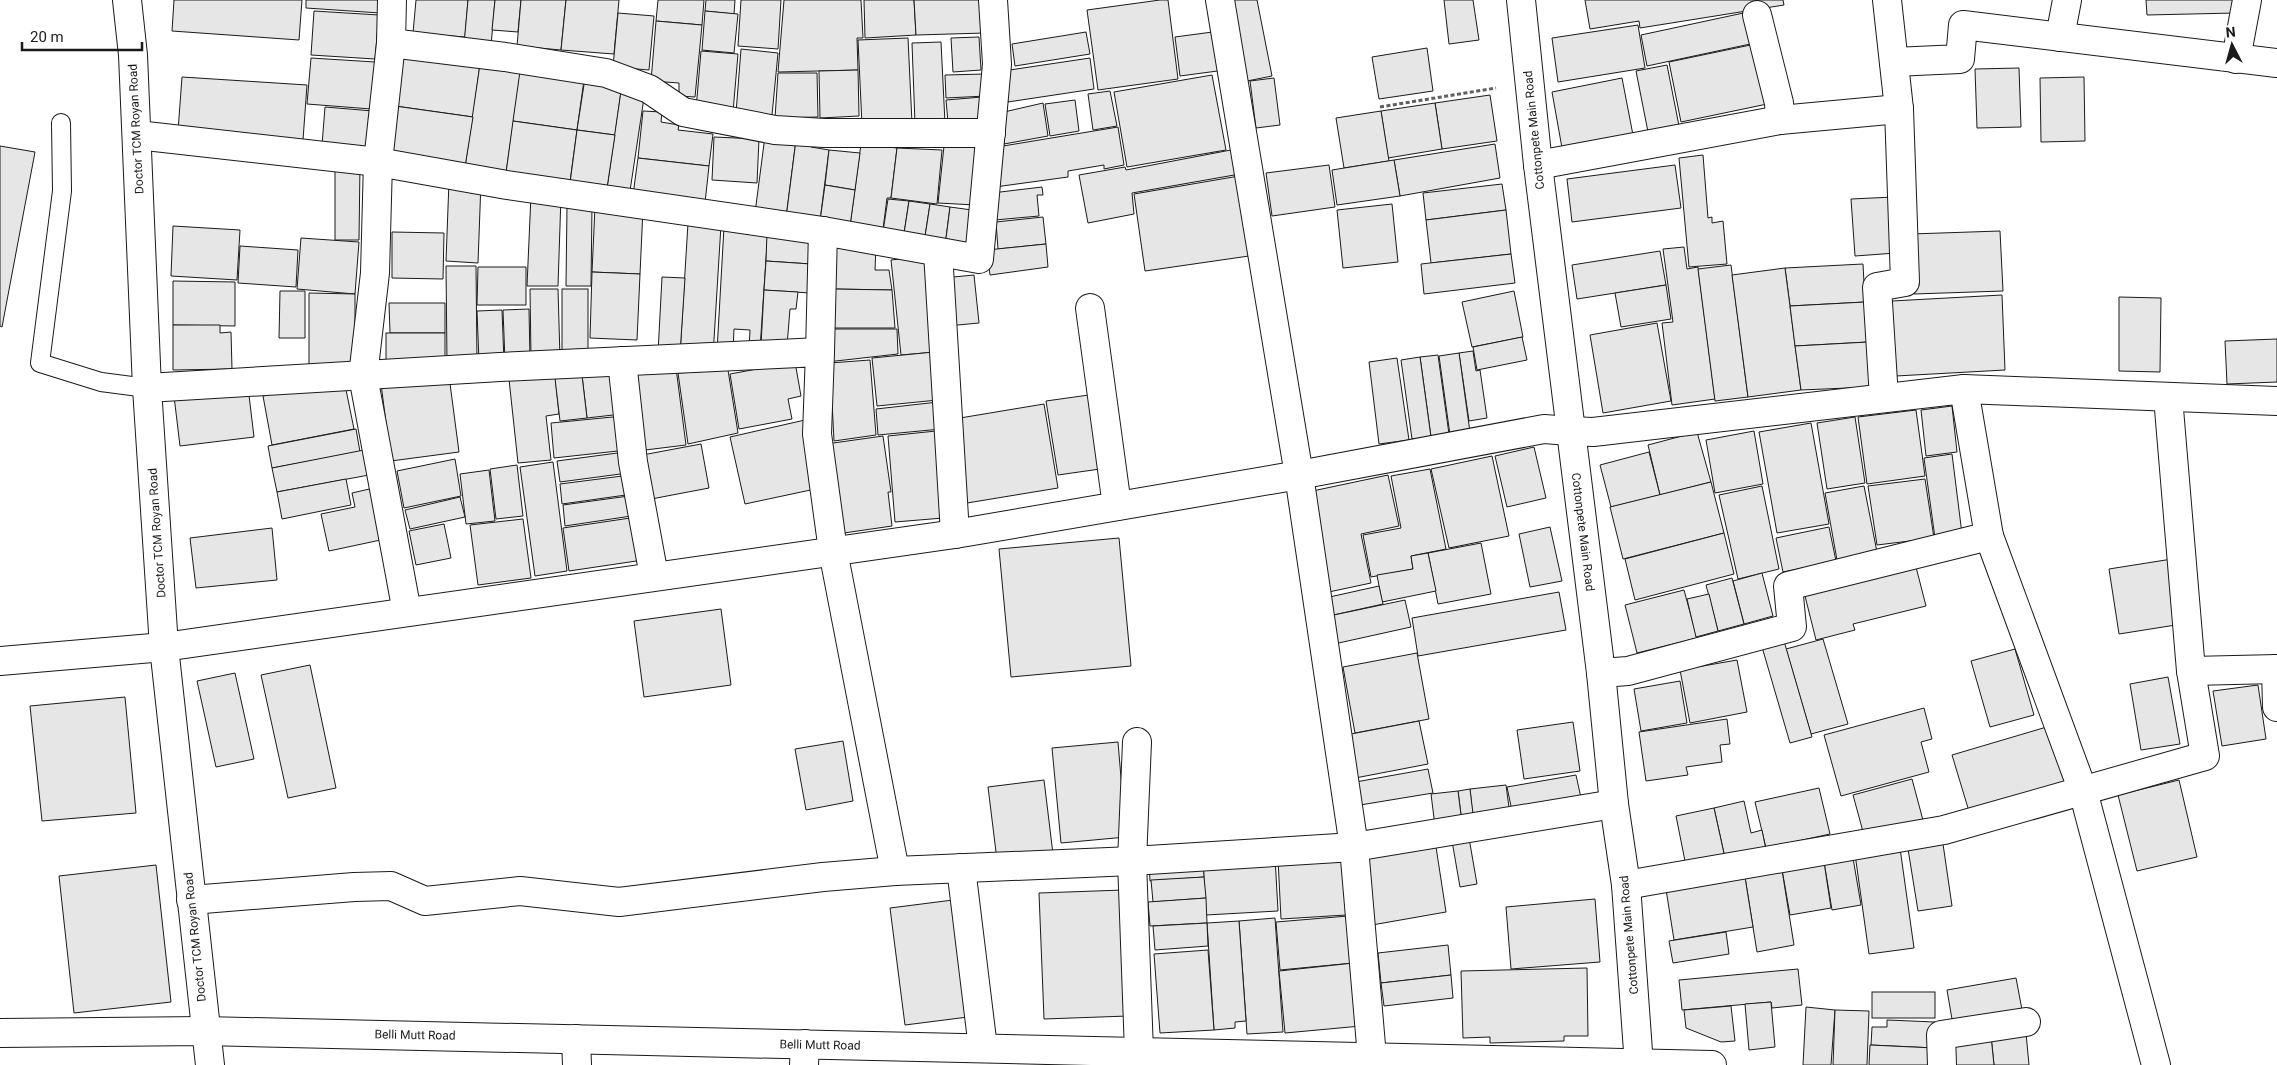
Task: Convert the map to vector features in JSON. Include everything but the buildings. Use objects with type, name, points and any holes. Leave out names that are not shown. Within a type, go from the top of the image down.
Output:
[{"type":"street","name":"Doctor TCM Royan Road","points":[[127,0],[133,55],[147,388],[164,646],[204,1031],[210,1065]]},
{"type":"street","points":[[392,0],[391,43],[378,162],[375,273],[363,376],[406,612]]},
{"type":"street","points":[[137,135],[378,162],[507,186],[824,231],[979,259],[997,64],[993,0]]},
{"type":"street","points":[[1220,0],[1299,474],[1354,847],[1372,1057]]},
{"type":"street","name":"Cottonpete Main Road","points":[[1521,0],[1538,165],[1601,673],[1614,804],[1626,885],[1639,1063]]},
{"type":"street","points":[[1884,398],[1877,287],[1905,282],[1899,109],[1887,0]]},
{"type":"street","points":[[2060,37],[2067,0]]},
{"type":"street","points":[[2236,58],[2247,0]]},
{"type":"street","points":[[1757,15],[1779,102],[1780,120]]},
{"type":"street","points":[[1894,62],[1960,59],[1963,25],[2277,63]]},
{"type":"street","points":[[391,43],[505,57],[606,73],[649,89],[683,112],[775,130],[824,133],[992,133]]},
{"type":"street","points":[[1538,165],[1780,120],[1899,109]]},
{"type":"street","points":[[824,231],[817,434],[834,551],[895,871]]},
{"type":"street","points":[[938,252],[955,534]]},
{"type":"street","points":[[1090,308],[1117,506]]},
{"type":"street","points":[[147,388],[622,361],[820,352]]},
{"type":"street","points":[[622,361],[633,462],[654,576]]},
{"type":"street","points":[[1964,389],[1989,536],[2083,790],[2156,1065]]},
{"type":"street","points":[[0,661],[164,646],[955,534],[1544,429],[1593,432],[1964,389],[2277,401]]},
{"type":"street","points":[[1626,885],[1944,830],[2206,756],[2191,671],[2168,396]]},
{"type":"street","points":[[1601,673],[1628,671],[1792,626],[1788,586],[1989,536]]},
{"type":"street","points":[[2191,671],[2277,669],[2277,707]]},
{"type":"street","points":[[1137,742],[1132,861],[1139,1052]]},
{"type":"street","points":[[191,900],[354,887],[392,886],[424,901],[520,891],[619,902],[822,877],[895,871],[1132,861],[1354,847],[1614,804]]},
{"type":"street","points":[[960,868],[984,1048]]},
{"type":"street","points":[[1942,1065],[1941,1035],[2026,1022]]},
{"type":"street","name":"Belli Mutt Road","points":[[0,1033],[204,1031],[576,1052],[805,1055],[984,1048],[1712,1065]]},
{"type":"lane","points":[[61,123],[62,191],[40,364],[101,382],[147,388]]},
{"type":"path","points":[[1380,107],[1529,85]]}]
